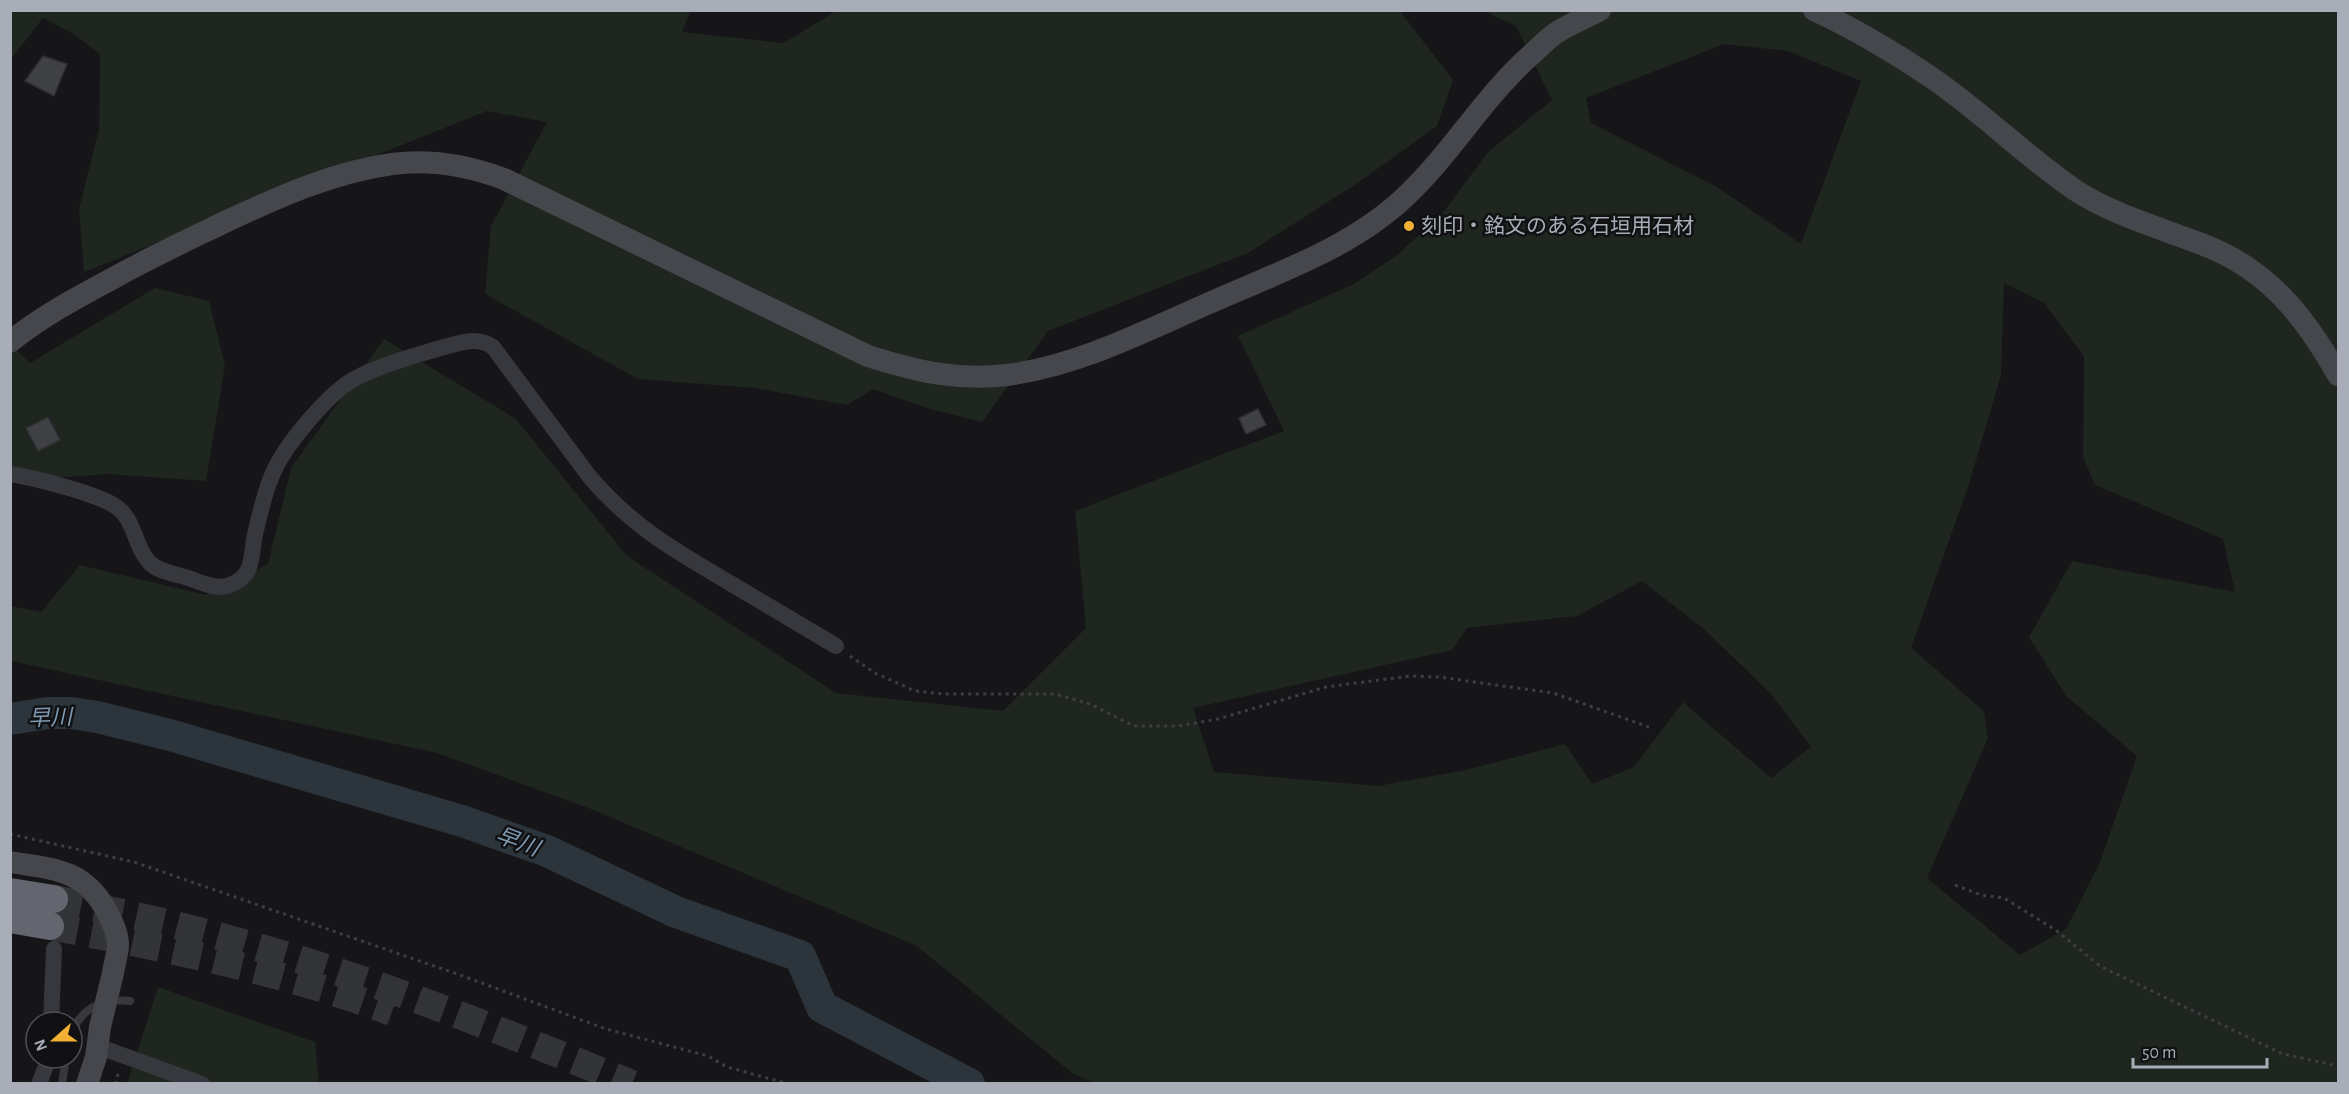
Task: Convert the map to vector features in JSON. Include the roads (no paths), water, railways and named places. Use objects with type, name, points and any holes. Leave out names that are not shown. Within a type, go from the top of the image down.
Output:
[{"type":"highway","points":[[10,892],[53,925]]},
{"type":"highway","points":[[10,919],[53,925]]},
{"type":"street","points":[[10,342],[61,307],[148,259],[255,208],[327,178],[375,167],[424,163],[478,169],[504,179],[868,356],[919,372],[947,375],[1005,376],[1039,370],[1089,354],[1327,251],[1364,231],[1406,196],[1512,72],[1555,33],[1600,10]]},
{"type":"street","points":[[1814,10],[1845,25],[1933,78],[2048,171],[2088,198],[2132,219],[2207,246],[2246,267],[2281,293],[2314,333],[2338,375]]},
{"type":"street","points":[[10,474],[100,498],[119,508],[128,519],[150,562],[160,569],[201,583],[216,586],[228,585],[237,582],[248,571],[258,521],[273,473],[285,452],[329,399],[354,379],[383,367],[442,348],[477,340],[493,347],[605,496],[638,526],[689,560],[836,646]]},
{"type":"street","points":[[10,862],[63,872],[88,884],[114,924],[118,945],[87,1083]]},
{"type":"street","points":[[51,1010],[53,925]]},
{"type":"street","points":[[99,1037],[202,1083]]},
{"type":"lane","points":[[84,1015],[92,1008],[111,999],[130,1001]]},
{"type":"waterway","name":"早川","points":[[10,719],[48,713],[71,713],[97,717],[170,735],[462,821],[547,851],[676,912],[800,956],[822,1007],[969,1084]]},
{"type":"tunnel","points":[[54,899],[128,914],[299,959],[443,1009],[632,1084]]},
{"type":"tunnel","points":[[50,926],[223,962],[308,984],[392,1012]]},
{"type":"place","name":"刻印・銘文のある石垣用石材","points":[[1409,226]]}]
